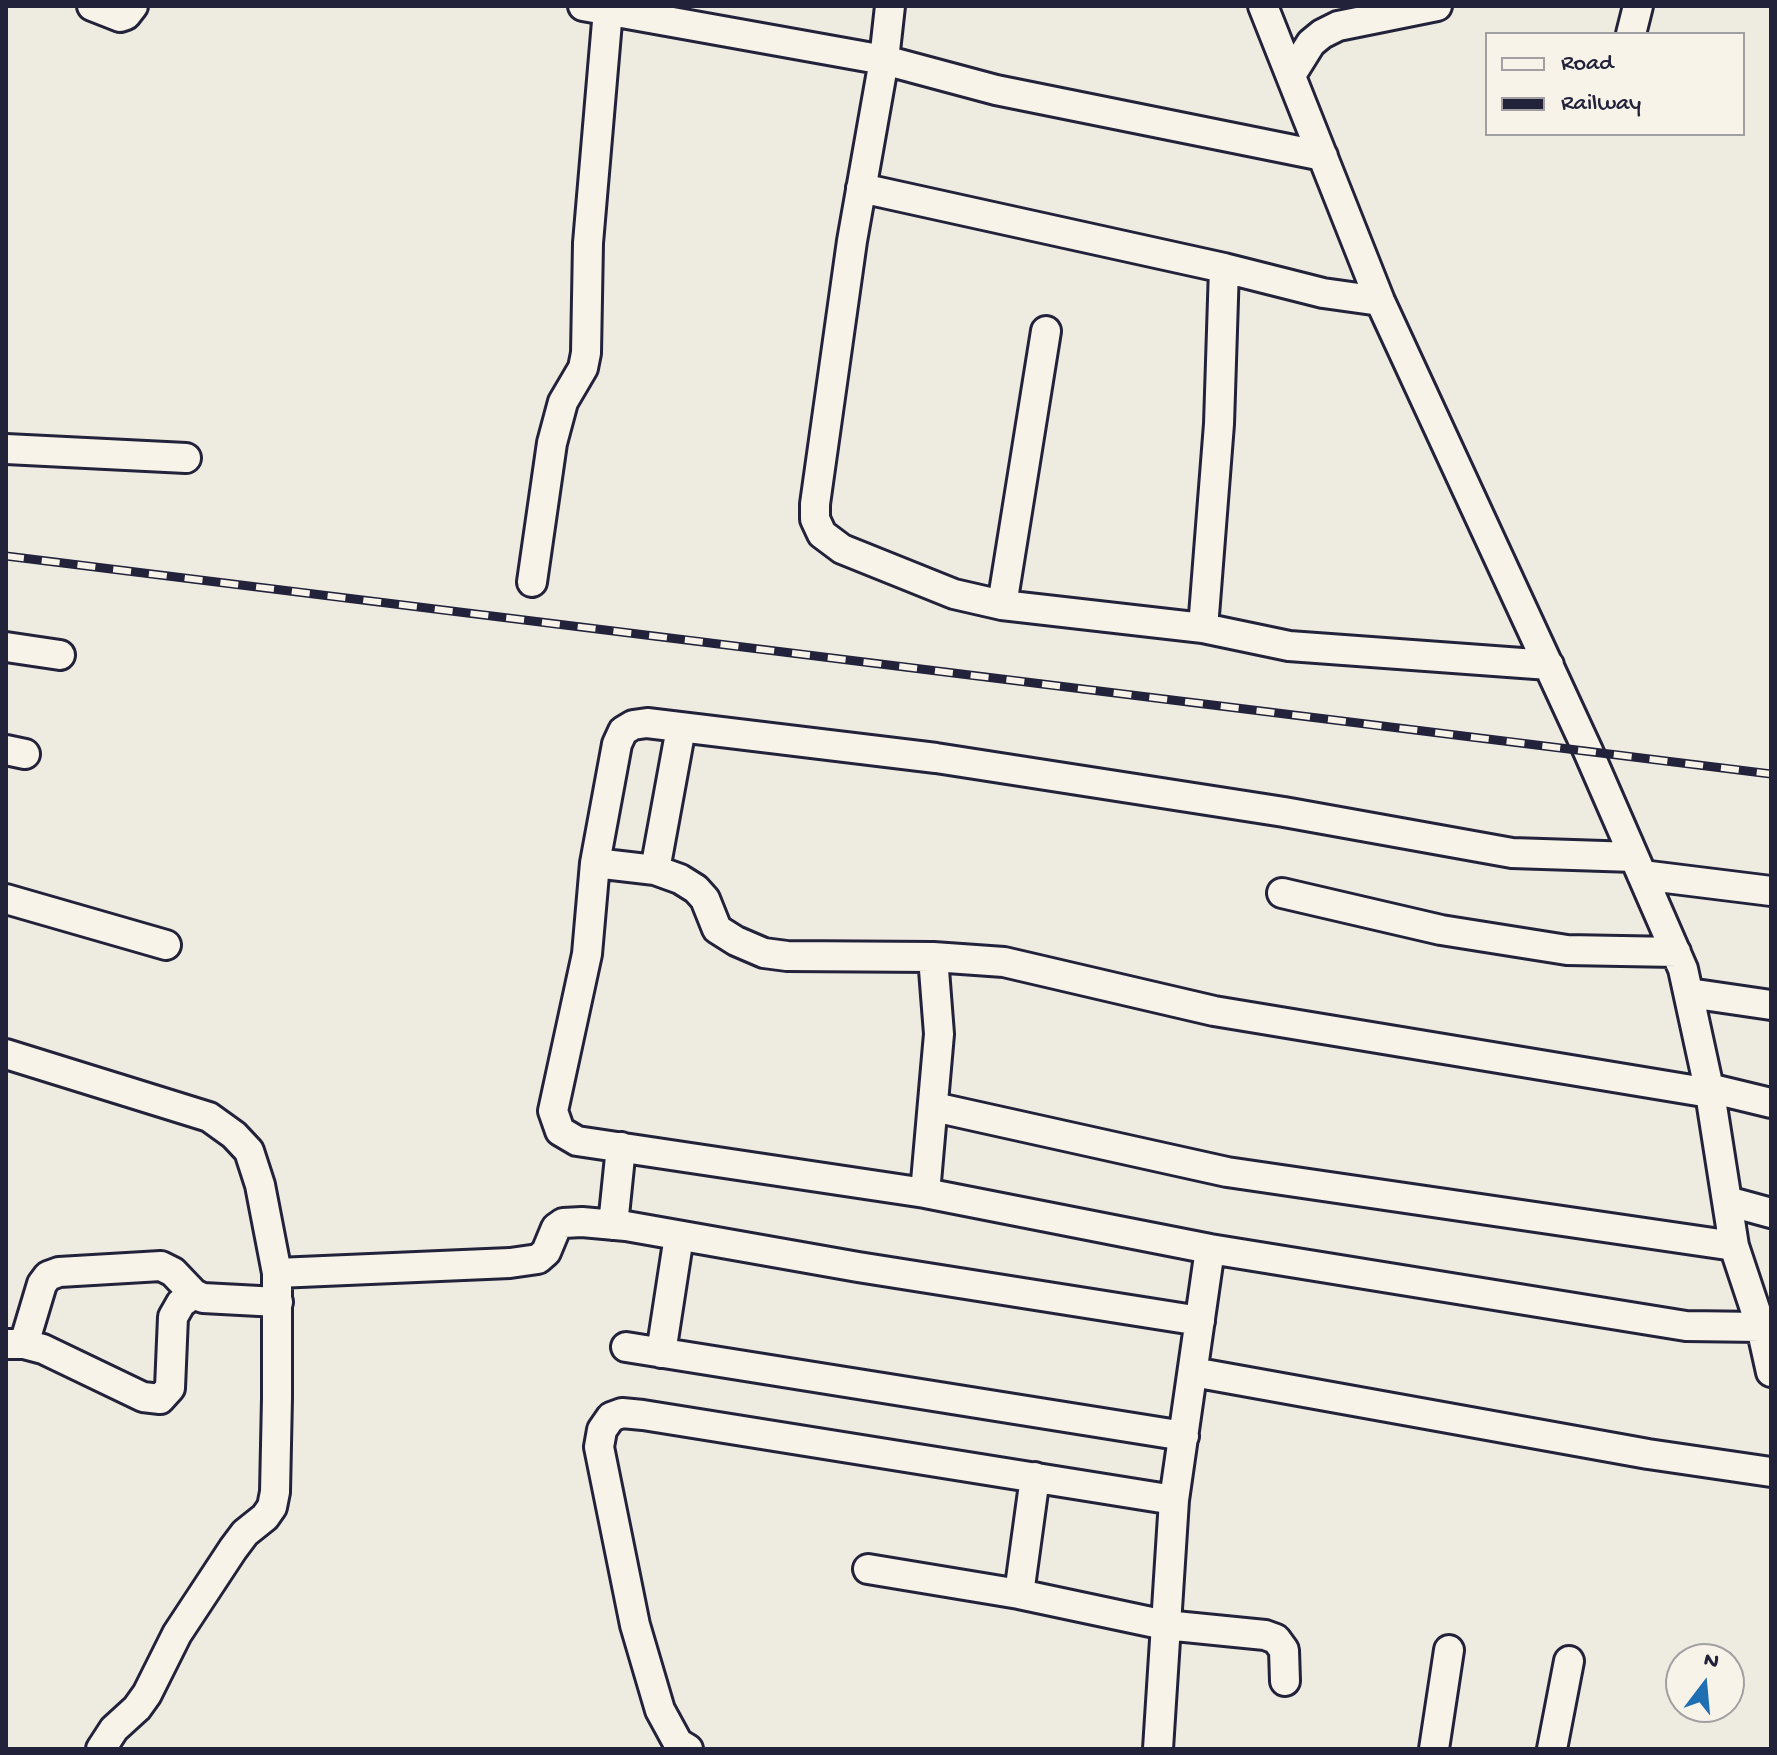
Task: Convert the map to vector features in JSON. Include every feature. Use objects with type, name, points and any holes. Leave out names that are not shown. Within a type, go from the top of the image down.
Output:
[{"type":"street","points":[[92,6],[120,17],[133,6]]},
{"type":"street","points":[[890,6],[815,504],[815,519],[822,534],[842,549],[954,594],[1002,605],[1203,628],[1289,646],[1549,665]]},
{"type":"street","points":[[1263,6],[1380,301],[1549,665],[1683,969],[1710,1090],[1734,1246],[1761,1327],[1771,1372]]},
{"type":"street","points":[[1291,75],[1311,43],[1338,26],[1437,6]]},
{"type":"street","points":[[1632,32],[1638,6]]},
{"type":"street","points":[[532,582],[552,443],[563,402],[583,368],[586,353],[596,8],[884,60],[996,90],[1323,156]]},
{"type":"street","points":[[861,188],[1224,268],[1323,293],[1380,301]]},
{"type":"street","points":[[1203,628],[1219,424],[1224,268]]},
{"type":"street","points":[[1002,605],[1046,331]]},
{"type":"street","points":[[6,449],[186,458]]},
{"type":"street","points":[[6,647],[60,655]]},
{"type":"street","points":[[1761,1327],[1686,1326],[1210,1249],[925,1193],[577,1141],[560,1131],[553,1111],[587,954],[595,863],[617,744],[623,731],[633,725],[647,723],[936,758],[1284,812],[1512,853],[1638,866],[1771,891]]},
{"type":"street","points":[[655,870],[681,728]]},
{"type":"street","points":[[595,863],[655,870],[680,879],[705,899],[717,929],[764,953],[1004,962],[1214,1011],[1710,1090],[1771,1103]]},
{"type":"street","points":[[1282,893],[1441,930],[1567,950],[1676,952]]},
{"type":"street","points":[[6,899],[166,945]]},
{"type":"street","points":[[925,1193],[939,1034],[933,957]]},
{"type":"street","points":[[1689,993],[1771,1005]]},
{"type":"street","points":[[6,1054],[209,1117],[234,1135],[249,1151],[260,1185],[277,1273],[275,1492],[272,1507],[233,1549],[177,1634],[147,1694],[114,1729],[101,1749]]},
{"type":"street","points":[[934,1107],[1227,1172],[1734,1246]]},
{"type":"street","points":[[613,1225],[621,1147]]},
{"type":"street","points":[[1727,1201],[1771,1213]]},
{"type":"street","points":[[277,1273],[510,1263],[538,1259],[546,1252],[556,1228],[563,1223],[613,1225],[1200,1321]]},
{"type":"street","points":[[661,1353],[679,1236]]},
{"type":"street","points":[[1158,1749],[1174,1500],[1210,1249]]},
{"type":"street","points":[[194,1294],[181,1303],[173,1317],[170,1388],[160,1399],[143,1397],[43,1349],[15,1344],[42,1284],[48,1276],[59,1272],[161,1266],[183,1279],[194,1294],[203,1298],[278,1302]]},
{"type":"street","points":[[626,1347],[1184,1436]]},
{"type":"street","points":[[1193,1372],[1648,1454],[1771,1472]]},
{"type":"street","points":[[688,1749],[678,1743],[660,1710],[635,1625],[599,1447],[602,1430],[611,1417],[622,1413],[643,1415],[1174,1500]]},
{"type":"street","points":[[1019,1594],[1035,1477]]},
{"type":"street","points":[[868,1569],[1019,1594],[1165,1625],[1265,1635],[1276,1639],[1284,1650],[1285,1681]]},
{"type":"street","points":[[1434,1749],[1449,1650]]},
{"type":"street","points":[[1552,1749],[1569,1661]]},
{"type":"railway","points":[[6,556],[1771,774]]}]
